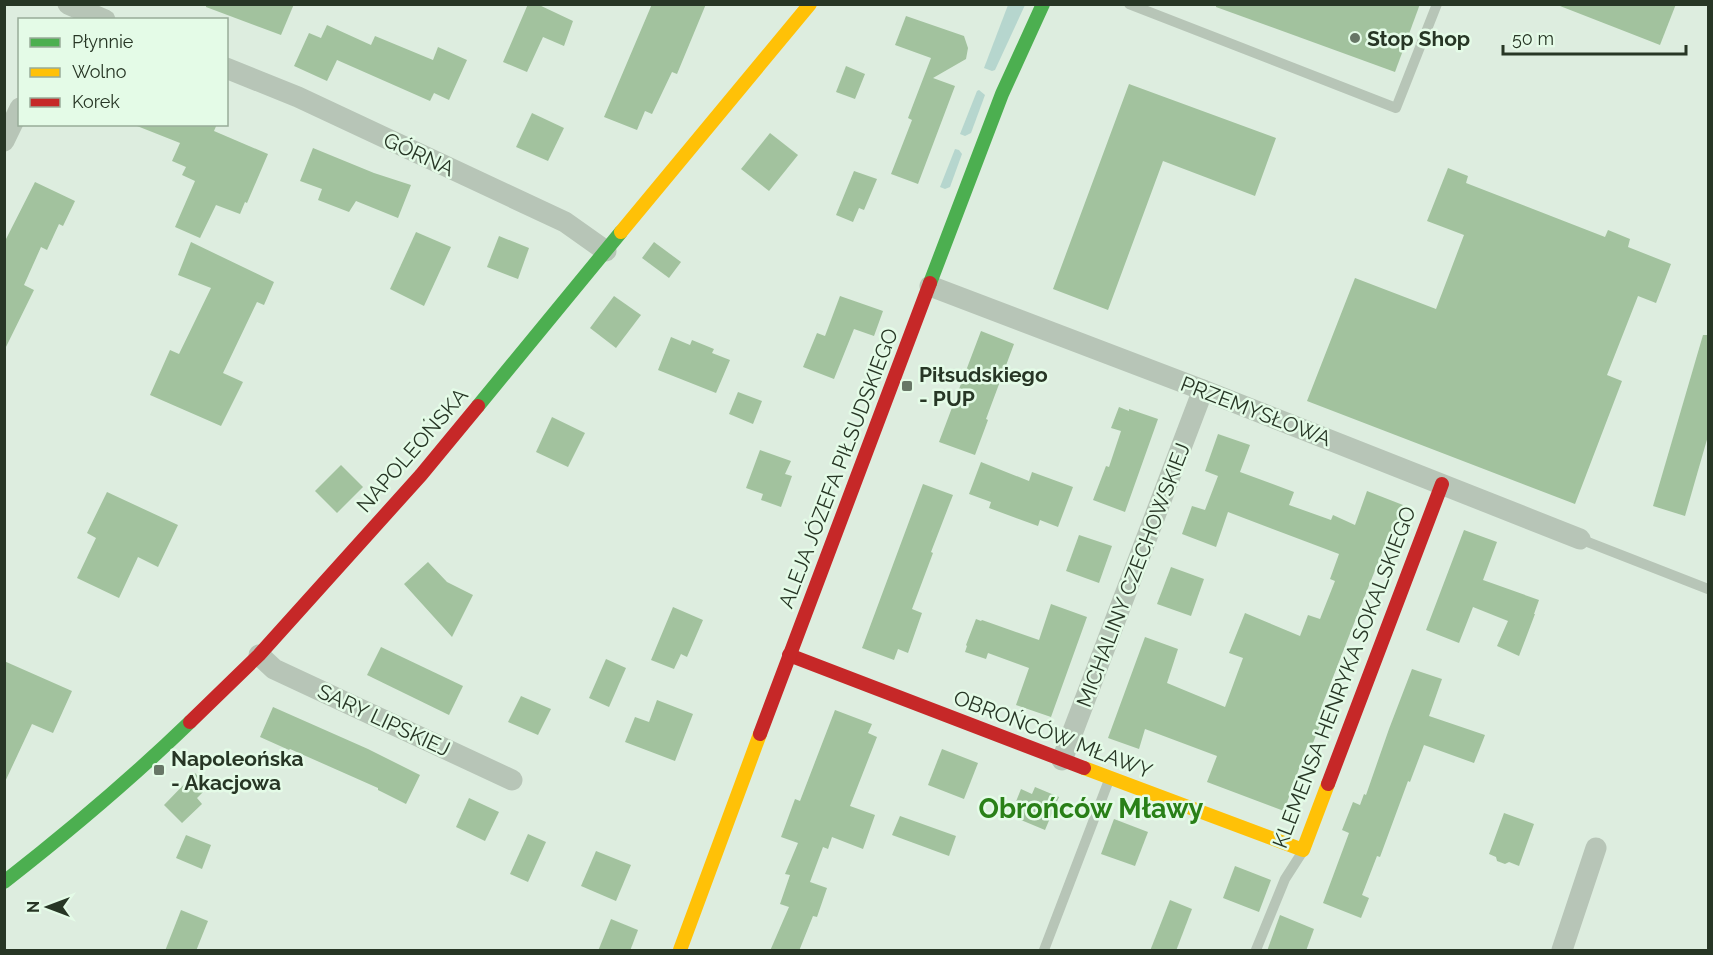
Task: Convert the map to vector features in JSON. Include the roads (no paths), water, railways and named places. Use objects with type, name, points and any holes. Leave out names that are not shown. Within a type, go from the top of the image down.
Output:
[{"type":"street","points":[[61,18],[67,4],[100,18]]},
{"type":"street","name":"NAPOLEOŃSKA","points":[[4,882],[64,836],[158,753],[259,655],[421,475],[810,4]]},
{"type":"street","name":"ALEJA JÓZEFA PIŁSUDSKIEGO","points":[[680,951],[789,655],[1002,94],[1043,4]]},
{"type":"street","name":"GÓRNA","points":[[228,69],[298,97],[565,222],[606,250]]},
{"type":"street","points":[[4,141],[18,112]]},
{"type":"street","name":"PRZEMYSŁOWA","points":[[930,286],[1203,390],[1580,539]]},
{"type":"street","name":"MICHALINY CZECHOWSKIEJ","points":[[1062,760],[1203,390]]},
{"type":"street","name":"KLEMENSA HENRYKA SOKALSKIEGO","points":[[1303,850],[1442,484]]},
{"type":"street","name":"SARY LIPSKIEJ","points":[[259,655],[274,669],[512,780]]},
{"type":"street","name":"OBROŃCÓW MŁAWY","points":[[789,655],[1303,850]]},
{"type":"street","points":[[1562,951],[1596,848]]},
{"type":"lane","points":[[1129,4],[1396,108],[1437,4]]},
{"type":"lane","points":[[1580,539],[1708,589]]},
{"type":"lane","points":[[1044,951],[1110,778]]},
{"type":"lane","name":"KLEMENSA HENRYKA SOKALSKIEGO","points":[[1256,951],[1285,879],[1303,850]]},
{"type":"place","name":"Stop Shop","points":[[1355,38]]},
{"type":"place","name":"Piłsudskiego - PUP","points":[[907,386]]},
{"type":"place","name":"Napoleońska - Akacjowa","points":[[159,770]]},
{"type":"district","name":"Obrońców Mławy","points":[[1091,808]]}]
